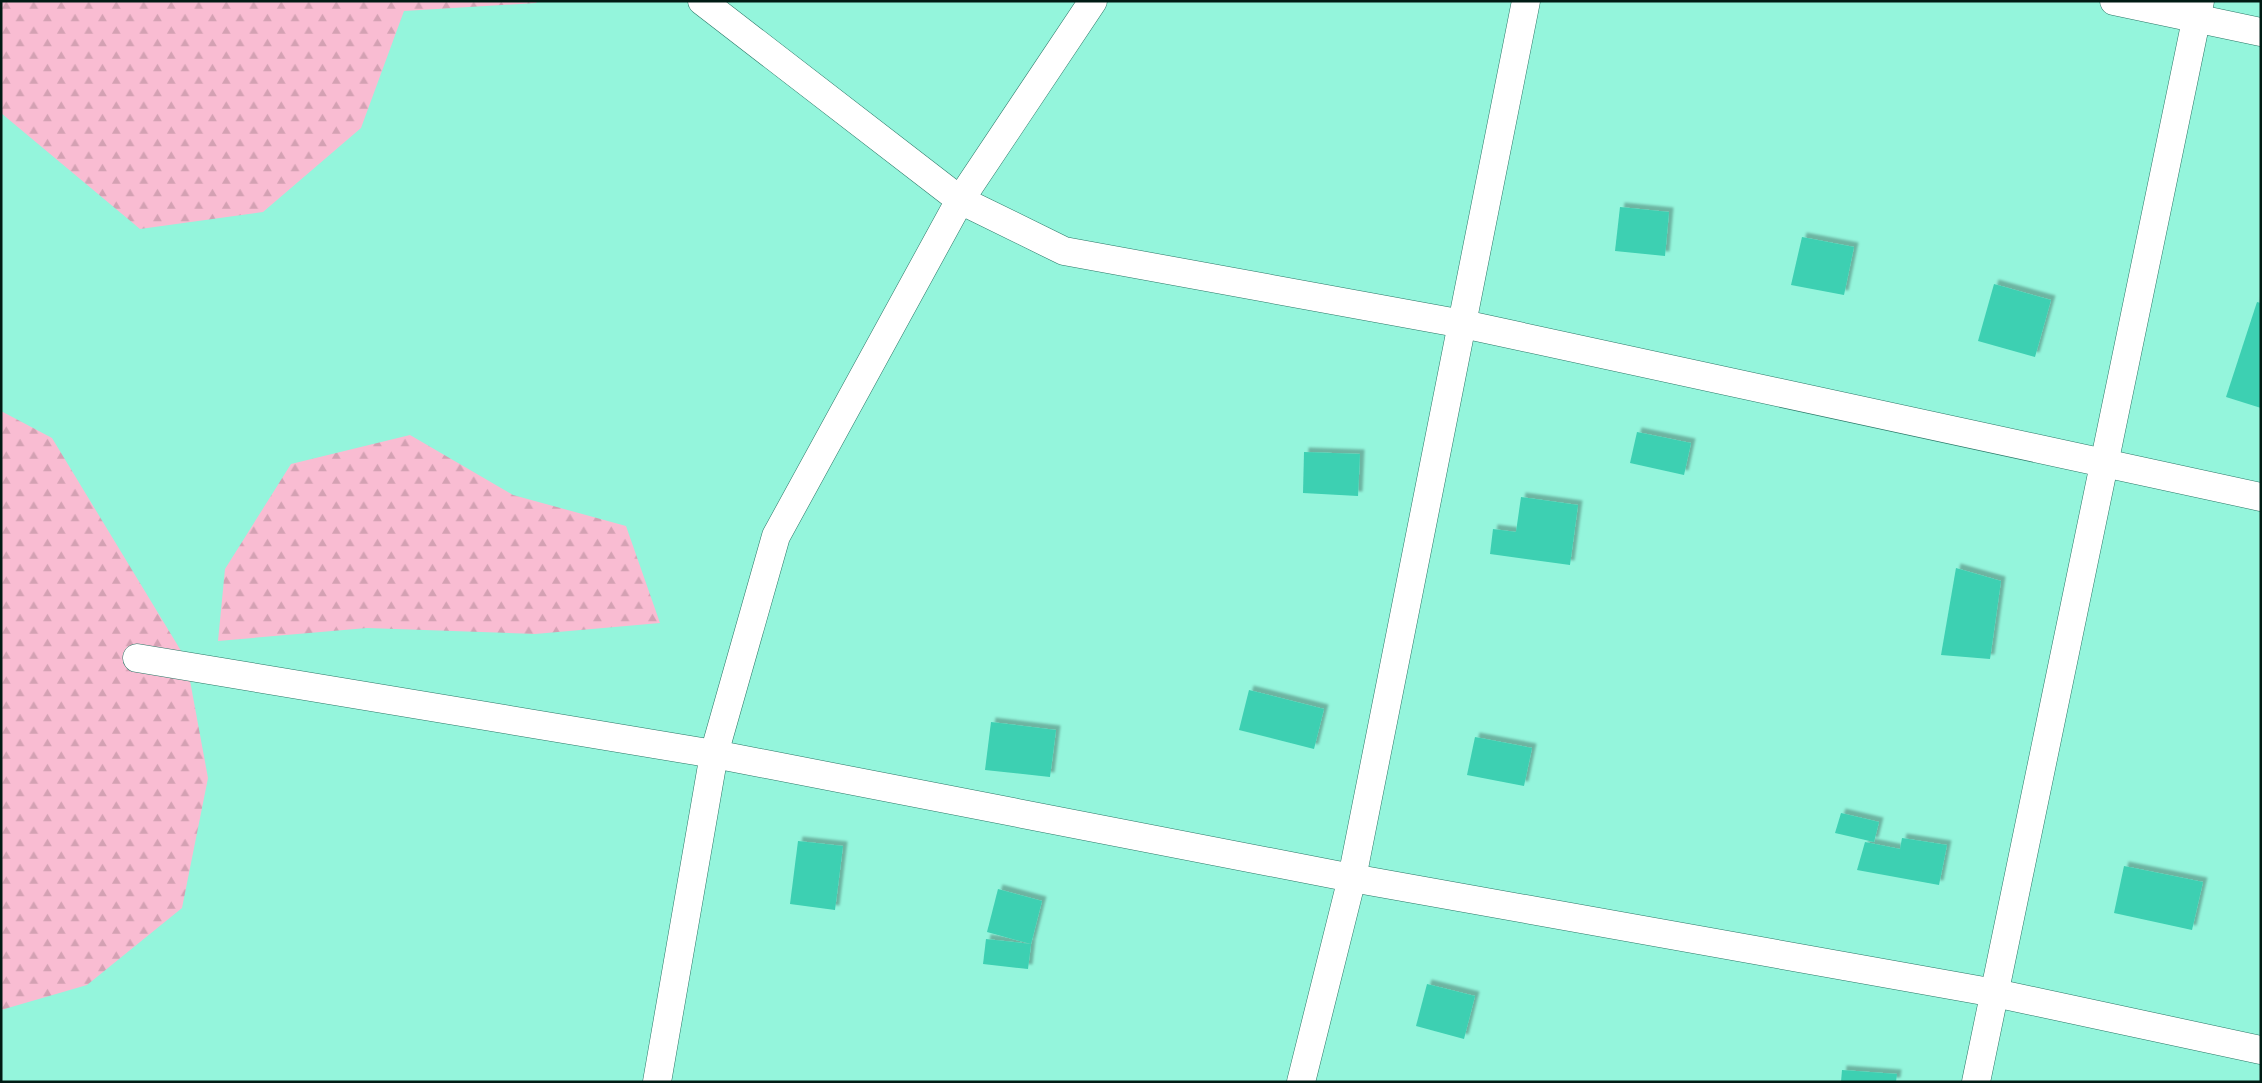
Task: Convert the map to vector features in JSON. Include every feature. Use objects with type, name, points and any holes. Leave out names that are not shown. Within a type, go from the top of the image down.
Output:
[{"type":"street","points":[[702,1],[960,200],[1064,251],[1463,324],[2261,497]]},
{"type":"street","points":[[658,1082],[714,754],[776,536],[960,200],[1093,1]]},
{"type":"street","points":[[1301,1082],[1352,878],[1526,1]]},
{"type":"street","points":[[2114,1],[2199,10],[2261,32]]},
{"type":"street","points":[[1976,1082],[2199,10]]},
{"type":"street","points":[[137,658],[714,754],[1352,878],[1995,993],[2261,1050]]},
{"type":"green space","points":[[1,1],[538,1],[536,3],[404,11],[361,128],[263,212],[140,229],[1,113]]},
{"type":"green space","points":[[1,411],[52,438],[186,659],[208,778],[182,908],[87,985],[1,1010]]},
{"type":"green space","points":[[410,435],[513,495],[626,526],[660,623],[535,634],[367,628],[218,641],[225,569],[291,464]]},
{"type":"building","points":[[1620,207],[1669,212],[1665,256],[1615,251]]},
{"type":"building","points":[[1802,237],[1854,247],[1844,295],[1791,285]]},
{"type":"building","points":[[1994,284],[2051,300],[2035,357],[1978,341]]},
{"type":"building","points":[[2257,302],[2261,303],[2261,408],[2226,397]]},
{"type":"building","points":[[1637,432],[1691,443],[1684,475],[1630,463]]},
{"type":"building","points":[[1304,452],[1360,454],[1358,496],[1303,493]]},
{"type":"building","points":[[1521,497],[1578,505],[1570,565],[1490,554],[1493,529],[1516,532]]},
{"type":"building","points":[[1956,568],[2001,581],[1990,659],[1941,655]]},
{"type":"building","points":[[1249,690],[1324,709],[1314,749],[1239,730]]},
{"type":"building","points":[[991,722],[1056,730],[1050,777],[985,770]]},
{"type":"building","points":[[1475,737],[1532,748],[1524,786],[1467,775]]},
{"type":"building","points":[[1841,813],[1879,822],[1874,842],[1835,833]]},
{"type":"building","points":[[1902,838],[1947,845],[1939,885],[1857,870],[1865,842],[1900,849]]},
{"type":"building","points":[[798,841],[843,846],[835,910],[790,904]]},
{"type":"building","points":[[2124,866],[2203,882],[2192,930],[2114,913]]},
{"type":"building","points":[[998,889],[1042,901],[1031,944],[987,932]]},
{"type":"building","points":[[986,939],[1031,944],[1028,969],[983,964]]},
{"type":"building","points":[[1427,984],[1475,996],[1464,1039],[1416,1026]]},
{"type":"building","points":[[1842,1070],[1897,1074],[1896,1082],[1841,1082]]}]
